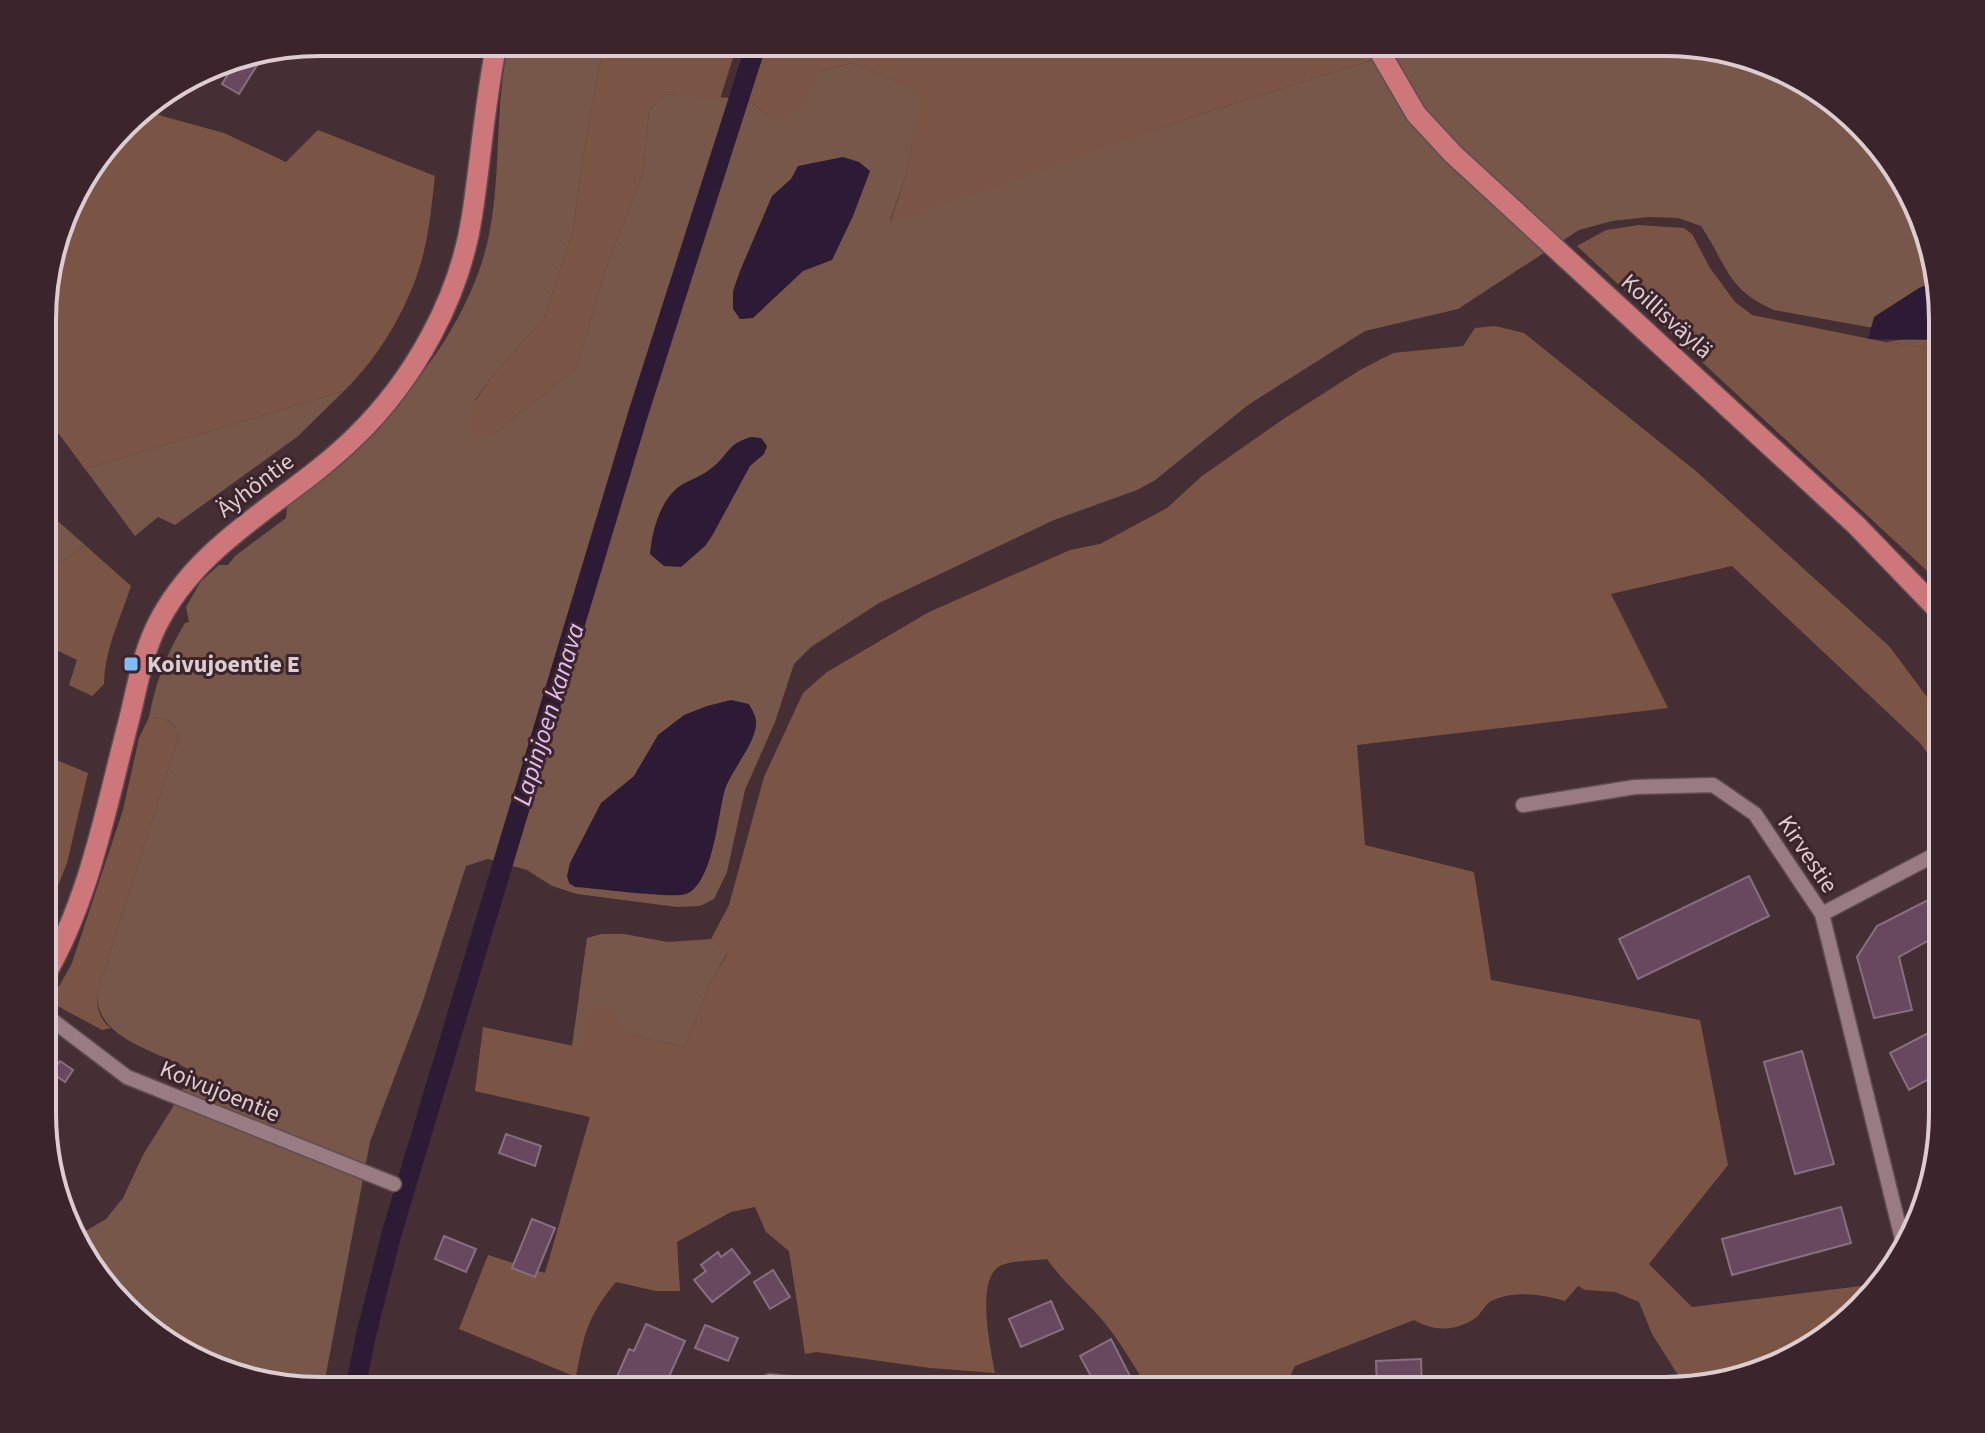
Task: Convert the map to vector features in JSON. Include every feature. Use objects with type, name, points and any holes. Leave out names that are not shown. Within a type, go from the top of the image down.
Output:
[{"type":"main road","name":"Äyhöntie","points":[[57,948],[82,890],[103,825],[141,667],[155,629],[170,601],[206,557],[323,467],[357,435],[390,398],[434,329],[458,270],[469,229],[493,57]]},
{"type":"main road","name":"Koillisväylä","points":[[1383,57],[1416,114],[1453,154],[1856,525],[1928,600]]},
{"type":"street","name":"Kirvestie","points":[[1523,805],[1635,787],[1713,785],[1755,814],[1822,914],[1900,1233]]},
{"type":"street","points":[[1822,914],[1928,858]]},
{"type":"street","name":"Koivujoentie","points":[[57,1024],[127,1077],[394,1184]]},
{"type":"shaded area","points":[[506,57],[601,57],[573,231],[544,318],[475,400],[492,435],[577,368],[604,273],[643,173],[649,111],[665,94],[747,99],[774,121],[818,72],[852,63],[922,92],[907,172],[890,221],[1198,115],[1382,57],[1682,57],[1716,61],[1750,70],[1797,91],[1826,111],[1852,133],[1884,173],[1902,203],[1920,252],[1928,303],[1928,350],[1885,342],[1923,337],[1774,310],[1758,302],[1737,285],[1701,226],[1678,218],[1612,221],[1579,230],[1458,309],[1365,331],[1248,405],[1154,481],[1137,490],[1054,520],[879,603],[811,647],[794,664],[775,722],[745,790],[727,872],[714,899],[700,906],[677,907],[577,894],[552,886],[527,870],[488,859],[466,866],[421,1007],[370,1142],[326,1376],[269,1372],[203,1350],[159,1322],[133,1300],[111,1274],[84,1232],[106,1219],[123,1198],[143,1155],[182,1092],[188,1069],[117,1032],[106,1022],[99,1009],[97,994],[179,736],[168,721],[149,717],[167,658],[185,623],[189,622],[186,607],[201,581],[219,565],[228,565],[235,556],[286,518],[287,507],[382,421],[438,351],[460,314],[477,275],[489,235],[496,187]]},
{"type":"shaded area","points":[[601,57],[733,57],[720,99],[665,94],[649,111],[643,173],[604,273],[577,368],[492,435],[472,436],[466,424],[475,401],[495,373],[544,318],[573,231]]},
{"type":"shaded area","points":[[760,57],[1382,57],[1198,115],[890,223],[907,172],[921,92],[852,63],[818,72],[808,106],[774,121],[747,99]]},
{"type":"shaded area","points":[[157,114],[224,133],[286,162],[318,130],[435,176],[428,233],[412,289],[382,344],[344,391],[85,469],[56,430],[58,286],[65,252],[83,203],[111,159],[146,122]]},
{"type":"shaded area","points":[[843,157],[859,162],[870,171],[832,260],[803,271],[753,318],[740,319],[733,309],[733,291],[772,196],[791,179],[798,166]]},
{"type":"shaded area","points":[[1639,225],[1684,228],[1692,234],[1710,268],[1735,302],[1752,315],[1928,350],[1928,573],[1577,246],[1606,230]]},
{"type":"shaded area","points":[[1926,285],[1928,340],[1868,339],[1874,317]]},
{"type":"shaded area","points":[[1495,326],[1524,333],[1697,472],[1889,646],[1928,698],[1928,754],[1920,743],[1732,566],[1611,594],[1668,708],[1357,745],[1365,845],[1474,872],[1491,980],[1700,1020],[1728,1165],[1649,1264],[1692,1307],[1864,1286],[1852,1300],[1812,1332],[1782,1350],[1716,1372],[1682,1376],[1679,1376],[1652,1334],[1639,1302],[1615,1292],[1585,1290],[1578,1286],[1565,1301],[1547,1296],[1509,1295],[1489,1303],[1474,1319],[1451,1328],[1436,1328],[1414,1320],[1295,1366],[1290,1377],[1141,1377],[1105,1323],[1047,1259],[1019,1261],[1002,1265],[993,1272],[989,1283],[986,1314],[995,1373],[930,1368],[816,1352],[805,1354],[789,1251],[766,1232],[755,1207],[731,1212],[677,1242],[680,1291],[656,1291],[616,1282],[588,1326],[576,1376],[459,1329],[488,1255],[545,1273],[590,1117],[475,1091],[483,1027],[579,1047],[590,1006],[609,1003],[623,1033],[685,1047],[709,986],[727,954],[711,939],[729,905],[764,777],[803,693],[827,672],[929,612],[1070,550],[1100,544],[1167,508],[1202,476],[1360,370],[1393,353],[1463,346],[1475,328]]},
{"type":"shaded area","points":[[344,391],[297,437],[175,525],[158,517],[135,536],[85,469]]},
{"type":"shaded area","points":[[751,437],[761,438],[767,446],[764,454],[750,466],[712,536],[681,567],[664,566],[650,554],[655,526],[667,499],[680,486],[713,467],[733,446]]},
{"type":"shaded area","points":[[56,520],[85,545],[56,565]]},
{"type":"shaded area","points":[[85,545],[131,586],[110,646],[104,684],[92,696],[69,685],[77,660],[56,650],[56,565]]},
{"type":"shaded area","points":[[731,700],[749,704],[756,719],[755,729],[727,785],[708,864],[695,888],[686,894],[666,895],[575,887],[569,883],[570,863],[601,803],[634,776],[658,735],[684,715]]},
{"type":"shaded area","points":[[149,717],[168,721],[179,736],[97,994],[100,1013],[111,1028],[102,1030],[57,1006],[57,988],[72,963],[123,810],[139,738]]},
{"type":"shaded area","points":[[57,760],[88,773],[67,863],[57,889]]},
{"type":"shaded area","points":[[601,934],[624,934],[668,942],[711,939],[727,953],[709,986],[685,1047],[622,1033],[617,1015],[579,1048],[572,1046],[587,938]]},
{"type":"building","points":[[258,64],[239,94],[222,84],[229,72]]},
{"type":"building","points":[[1749,876],[1769,916],[1638,979],[1619,939]]},
{"type":"building","points":[[1928,900],[1928,941],[1899,957],[1912,1010],[1874,1018],[1857,957],[1877,926]]},
{"type":"building","points":[[1928,1033],[1928,1080],[1909,1090],[1890,1053]]},
{"type":"building","points":[[1802,1051],[1834,1164],[1795,1174],[1764,1062]]},
{"type":"building","points":[[60,1061],[73,1070],[65,1082],[57,1076]]},
{"type":"building","points":[[506,1134],[541,1146],[535,1166],[499,1153]]},
{"type":"building","points":[[1841,1207],[1851,1243],[1732,1275],[1722,1239]]},
{"type":"building","points":[[532,1219],[555,1228],[535,1277],[512,1268]]},
{"type":"building","points":[[444,1236],[476,1249],[466,1272],[435,1259]]},
{"type":"building","points":[[732,1249],[750,1273],[712,1302],[694,1280],[706,1271],[701,1265],[718,1252],[721,1257]]},
{"type":"building","points":[[773,1270],[790,1297],[770,1309],[754,1282]]},
{"type":"building","points":[[1051,1301],[1063,1329],[1021,1347],[1009,1319]]},
{"type":"building","points":[[646,1324],[685,1341],[669,1376],[617,1376],[629,1349],[634,1351]]},
{"type":"building","points":[[705,1325],[738,1338],[728,1361],[695,1348]]},
{"type":"building","points":[[1111,1339],[1130,1377],[1091,1377],[1080,1356]]},
{"type":"building","points":[[1421,1359],[1422,1377],[1377,1377],[1376,1361]]},
{"type":"waterway","name":"Lapinjoen kanava","points":[[358,1376],[392,1232],[639,411],[752,57]]},
{"type":"place","name":"Koivujoentie E","points":[[131,664]]}]
